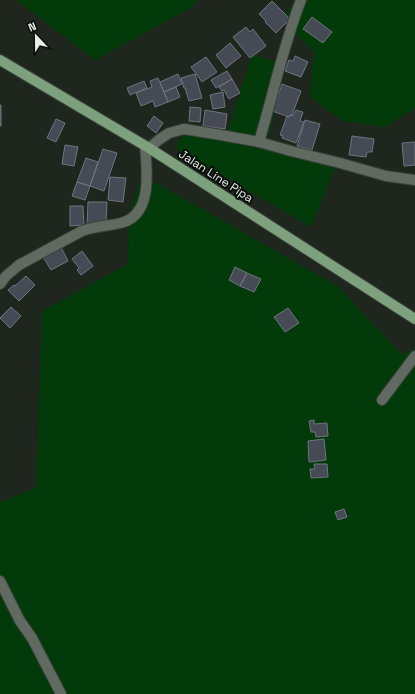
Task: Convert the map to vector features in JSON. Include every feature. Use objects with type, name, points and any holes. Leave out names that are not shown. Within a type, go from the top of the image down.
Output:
[{"type":"main road","name":"Jalan Line Pipa","points":[[2,63],[147,147],[415,319]]},
{"type":"street","points":[[259,142],[292,23],[301,0]]},
{"type":"street","points":[[0,284],[6,276],[20,265],[82,231],[122,223],[140,210],[144,203],[146,191],[147,147],[169,133],[184,129],[259,142],[386,176],[415,180]]},
{"type":"street","points":[[382,400],[415,356]]},
{"type":"street","points":[[0,581],[20,621],[32,638],[61,694]]},
{"type":"green space","points":[[16,0],[199,0],[191,8],[95,60]]},
{"type":"green space","points":[[295,0],[415,0],[415,108],[385,127],[342,121],[310,97],[314,52],[282,20]]},
{"type":"green space","points":[[252,55],[285,64],[268,140],[335,168],[311,227],[175,148],[186,128],[227,134]]},
{"type":"green space","points":[[142,175],[339,287],[401,354],[415,349],[415,694],[0,694],[0,502],[36,488],[42,311],[128,264],[129,213]]},
{"type":"building","points":[[272,1],[290,19],[276,33],[259,14]]},
{"type":"building","points":[[312,17],[332,32],[323,43],[303,29]]},
{"type":"building","points":[[246,27],[250,32],[253,29],[266,46],[250,58],[233,37]]},
{"type":"building","points":[[230,43],[241,56],[226,68],[216,55]]},
{"type":"building","points":[[295,56],[308,62],[301,77],[285,71],[289,60],[293,61]]},
{"type":"building","points":[[206,57],[217,72],[202,82],[191,67]]},
{"type":"building","points":[[227,71],[232,79],[216,88],[211,80]]},
{"type":"building","points":[[178,74],[182,84],[164,92],[160,82]]},
{"type":"building","points":[[195,74],[202,98],[189,101],[181,78]]},
{"type":"building","points":[[158,78],[168,102],[155,107],[153,101],[141,106],[136,93],[152,87],[150,81]]},
{"type":"building","points":[[232,79],[240,93],[229,99],[224,90],[222,91],[219,87]]},
{"type":"building","points":[[144,81],[147,88],[130,95],[127,88]]},
{"type":"building","points":[[282,84],[301,91],[292,115],[289,117],[272,111]]},
{"type":"building","points":[[176,87],[180,97],[168,102],[164,92]]},
{"type":"building","points":[[223,92],[225,107],[213,109],[210,95]]},
{"type":"building","points":[[1,105],[1,126],[0,126]]},
{"type":"building","points":[[190,107],[201,108],[200,122],[189,121]]},
{"type":"building","points":[[205,110],[227,114],[225,129],[203,126]]},
{"type":"building","points":[[296,110],[303,112],[300,121],[304,122],[296,143],[282,138],[283,136],[280,135],[287,116],[293,116]]},
{"type":"building","points":[[154,116],[163,123],[156,133],[147,126]]},
{"type":"building","points":[[56,119],[65,123],[56,142],[47,138]]},
{"type":"building","points":[[305,120],[320,124],[312,150],[297,146]]},
{"type":"building","points":[[352,136],[374,139],[372,152],[367,152],[366,157],[349,155]]},
{"type":"building","points":[[415,142],[415,165],[404,166],[402,143]]},
{"type":"building","points":[[65,145],[78,147],[74,166],[62,164]]},
{"type":"building","points":[[103,149],[117,153],[104,191],[90,186]]},
{"type":"building","points":[[86,158],[98,162],[90,186],[77,182]]},
{"type":"building","points":[[110,177],[126,178],[123,202],[108,200]]},
{"type":"building","points":[[77,182],[90,186],[85,200],[72,196]]},
{"type":"building","points":[[88,202],[107,202],[106,224],[87,224]]},
{"type":"building","points":[[70,206],[83,206],[84,225],[70,226]]},
{"type":"building","points":[[60,245],[68,261],[51,270],[42,255]]},
{"type":"building","points":[[82,251],[93,266],[81,275],[77,270],[79,268],[72,259]]},
{"type":"building","points":[[235,267],[247,273],[240,286],[229,280]]},
{"type":"building","points":[[247,273],[261,279],[254,292],[240,286]]},
{"type":"building","points":[[26,276],[35,285],[19,301],[8,290]]},
{"type":"building","points":[[11,307],[21,316],[10,328],[0,318]]},
{"type":"building","points":[[288,308],[299,323],[285,332],[274,317]]},
{"type":"building","points":[[314,420],[314,424],[327,423],[328,436],[316,437],[315,432],[311,432],[309,421]]},
{"type":"building","points":[[324,439],[326,460],[309,462],[308,441]]},
{"type":"building","points":[[314,464],[327,464],[328,477],[311,478],[310,469],[315,469]]},
{"type":"building","points":[[344,509],[347,517],[338,520],[335,512]]}]
